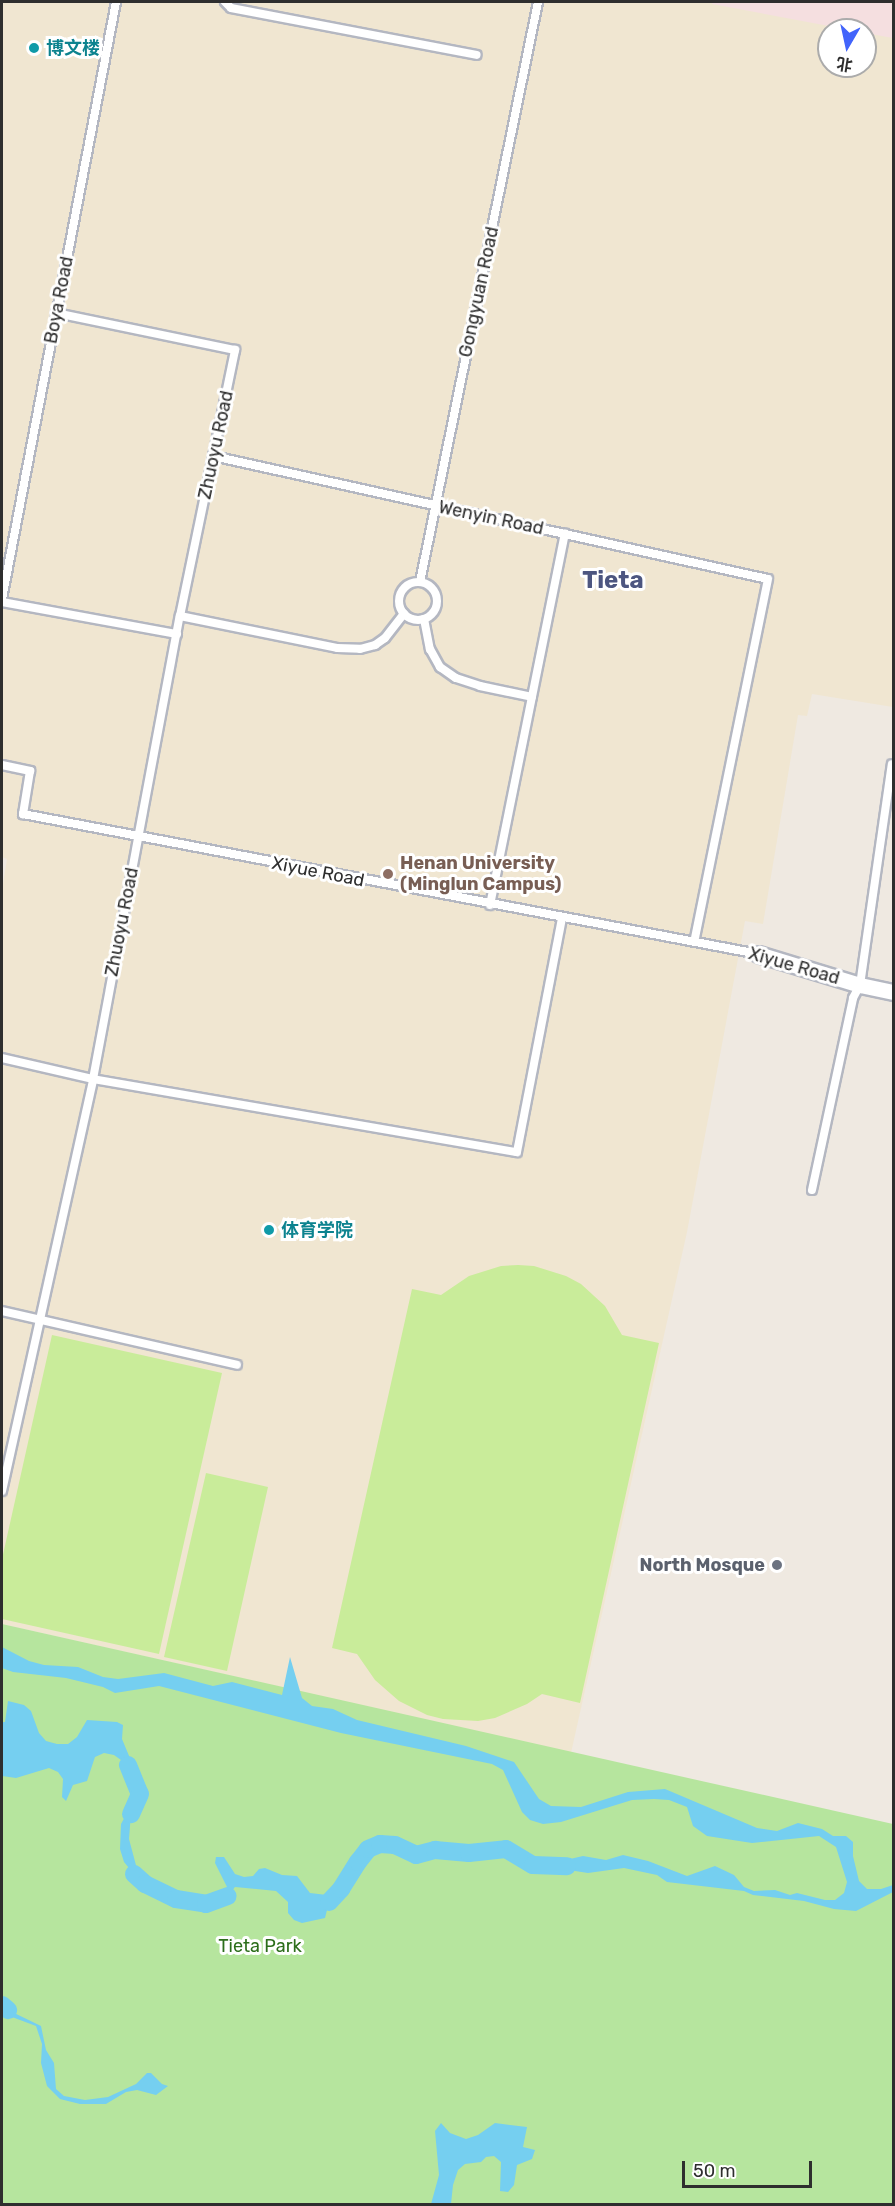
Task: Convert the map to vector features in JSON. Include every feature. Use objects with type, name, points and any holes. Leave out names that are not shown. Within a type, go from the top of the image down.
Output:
[{"type":"street","name":"Xiyue Road","points":[[758,954],[860,985],[894,992]]},
{"type":"lane","name":"Boya Road","points":[[2,600],[116,2]]},
{"type":"lane","points":[[225,2],[231,8],[477,55]]},
{"type":"lane","name":"Gongyuan Road","points":[[420,582],[538,2]]},
{"type":"lane","name":"Zhuoyu Road","points":[[2,1491],[93,1079],[180,616],[235,350],[56,313]]},
{"type":"lane","name":"Wenyin Road","points":[[213,456],[768,579],[694,942]]},
{"type":"lane","points":[[490,904],[565,534]]},
{"type":"lane","points":[[420,582],[429,585],[436,596],[435,609],[424,619],[410,618],[404,614],[398,602],[401,591],[410,583],[420,582]]},
{"type":"lane","points":[[2,600],[177,634]]},
{"type":"lane","points":[[180,616],[337,648],[360,649],[375,645],[386,638],[404,614]]},
{"type":"lane","points":[[424,619],[430,649],[440,667],[456,678],[480,686],[532,697]]},
{"type":"lane","points":[[812,1190],[853,998],[860,985],[892,764]]},
{"type":"lane","name":"Xiyue Road","points":[[2,765],[30,771],[23,814],[758,954]]},
{"type":"lane","points":[[2,1059],[93,1079],[517,1152],[562,918]]},
{"type":"lane","points":[[2,1311],[237,1365]]},
{"type":"shaded area","name":"Henan University (Minglun Campus)","points":[[2,2],[893,2],[893,707],[812,694],[807,716],[798,715],[763,924],[745,921],[687,1232],[571,1753],[2,1624],[2,890],[7,859],[2,857]]},
{"type":"shaded area","points":[[713,2],[893,2],[893,38],[877,35],[877,18],[817,18],[817,24],[712,4]]},
{"type":"green space","points":[[501,1266],[534,1266],[566,1276],[581,1284],[605,1306],[622,1335],[659,1343],[580,1703],[542,1694],[527,1704],[495,1718],[478,1721],[443,1719],[427,1715],[399,1701],[375,1680],[357,1654],[332,1648],[412,1289],[441,1295],[469,1276]]},
{"type":"green space","points":[[52,1335],[222,1373],[159,1654],[2,1619],[2,1559]]},
{"type":"green space","points":[[206,1473],[268,1487],[227,1671],[164,1657]]},
{"type":"green space","name":"Tieta Park","points":[[2,1624],[893,1824],[893,2204],[2,2204]]},
{"type":"water","points":[[2,1647],[29,1661],[44,1665],[78,1667],[103,1677],[118,1679],[164,1673],[213,1686],[232,1682],[282,1695],[290,1657],[302,1698],[312,1706],[333,1709],[357,1720],[466,1746],[514,1762],[539,1799],[551,1806],[581,1807],[628,1792],[665,1789],[757,1828],[777,1831],[798,1823],[822,1829],[833,1836],[846,1836],[853,1842],[853,1856],[859,1881],[867,1889],[881,1889],[893,1885],[893,1892],[856,1911],[834,1909],[804,1901],[753,1895],[744,1891],[667,1882],[657,1875],[624,1868],[588,1873],[575,1871],[567,1866],[570,1859],[583,1856],[606,1860],[623,1855],[648,1861],[687,1876],[715,1866],[734,1875],[744,1887],[754,1891],[775,1890],[790,1895],[797,1893],[825,1900],[835,1900],[844,1893],[847,1882],[836,1847],[819,1836],[752,1843],[707,1836],[693,1826],[687,1807],[669,1800],[654,1799],[632,1800],[561,1822],[543,1824],[530,1820],[522,1812],[503,1770],[492,1764],[341,1733],[159,1686],[115,1693],[103,1687],[66,1678],[13,1672],[2,1668]]},
{"type":"water","points":[[8,1701],[24,1705],[31,1711],[39,1733],[46,1741],[57,1744],[68,1744],[77,1737],[87,1720],[117,1722],[123,1725],[122,1739],[132,1763],[128,1765],[114,1755],[104,1753],[95,1757],[87,1781],[73,1785],[66,1801],[62,1797],[63,1779],[58,1772],[49,1768],[16,1778],[2,1776],[2,1722],[5,1722]]},
{"type":"water","points":[[127,1813],[131,1814],[129,1839],[137,1869],[134,1874],[124,1862],[120,1849],[121,1824]]},
{"type":"water","points":[[216,1857],[224,1857],[235,1874],[244,1877],[253,1876],[259,1869],[265,1868],[282,1875],[297,1876],[310,1893],[327,1895],[329,1902],[325,1918],[302,1923],[294,1920],[288,1913],[288,1902],[276,1891],[235,1887],[228,1896],[223,1893],[227,1887],[215,1863]]},
{"type":"water","points":[[8,2010],[41,2026],[46,2050],[54,2063],[56,2089],[64,2096],[85,2100],[108,2097],[136,2084],[147,2073],[151,2073],[162,2084],[168,2086],[156,2095],[137,2090],[126,2092],[106,2104],[80,2104],[60,2099],[47,2086],[41,2063],[42,2044],[36,2026],[12,2017]]},
{"type":"water","points":[[441,2123],[450,2133],[466,2139],[478,2135],[495,2123],[527,2127],[523,2147],[535,2150],[532,2159],[517,2165],[514,2185],[508,2192],[500,2191],[501,2162],[494,2156],[486,2157],[481,2162],[465,2164],[458,2170],[453,2185],[451,2204],[431,2204],[439,2175],[435,2131]]},
{"type":"waterway","points":[[128,1765],[140,1794],[131,1814]]},
{"type":"waterway","points":[[329,1902],[341,1889],[368,1849],[380,1844],[395,1845],[416,1855],[435,1850],[469,1853],[506,1849],[533,1865],[567,1866]]},
{"type":"waterway","points":[[134,1874],[145,1884],[176,1899],[206,1904],[228,1896]]},
{"type":"waterway","points":[[2,2005],[8,2010]]},
{"type":"place","name":"博文楼","points":[[34,48]]},
{"type":"place","name":"Henan University (Minglun Campus)","points":[[388,874]]},
{"type":"place","name":"体育学院","points":[[269,1230]]},
{"type":"place","name":"North Mosque","points":[[777,1565]]},
{"type":"district","name":"Tieta","points":[[613,581]]}]
